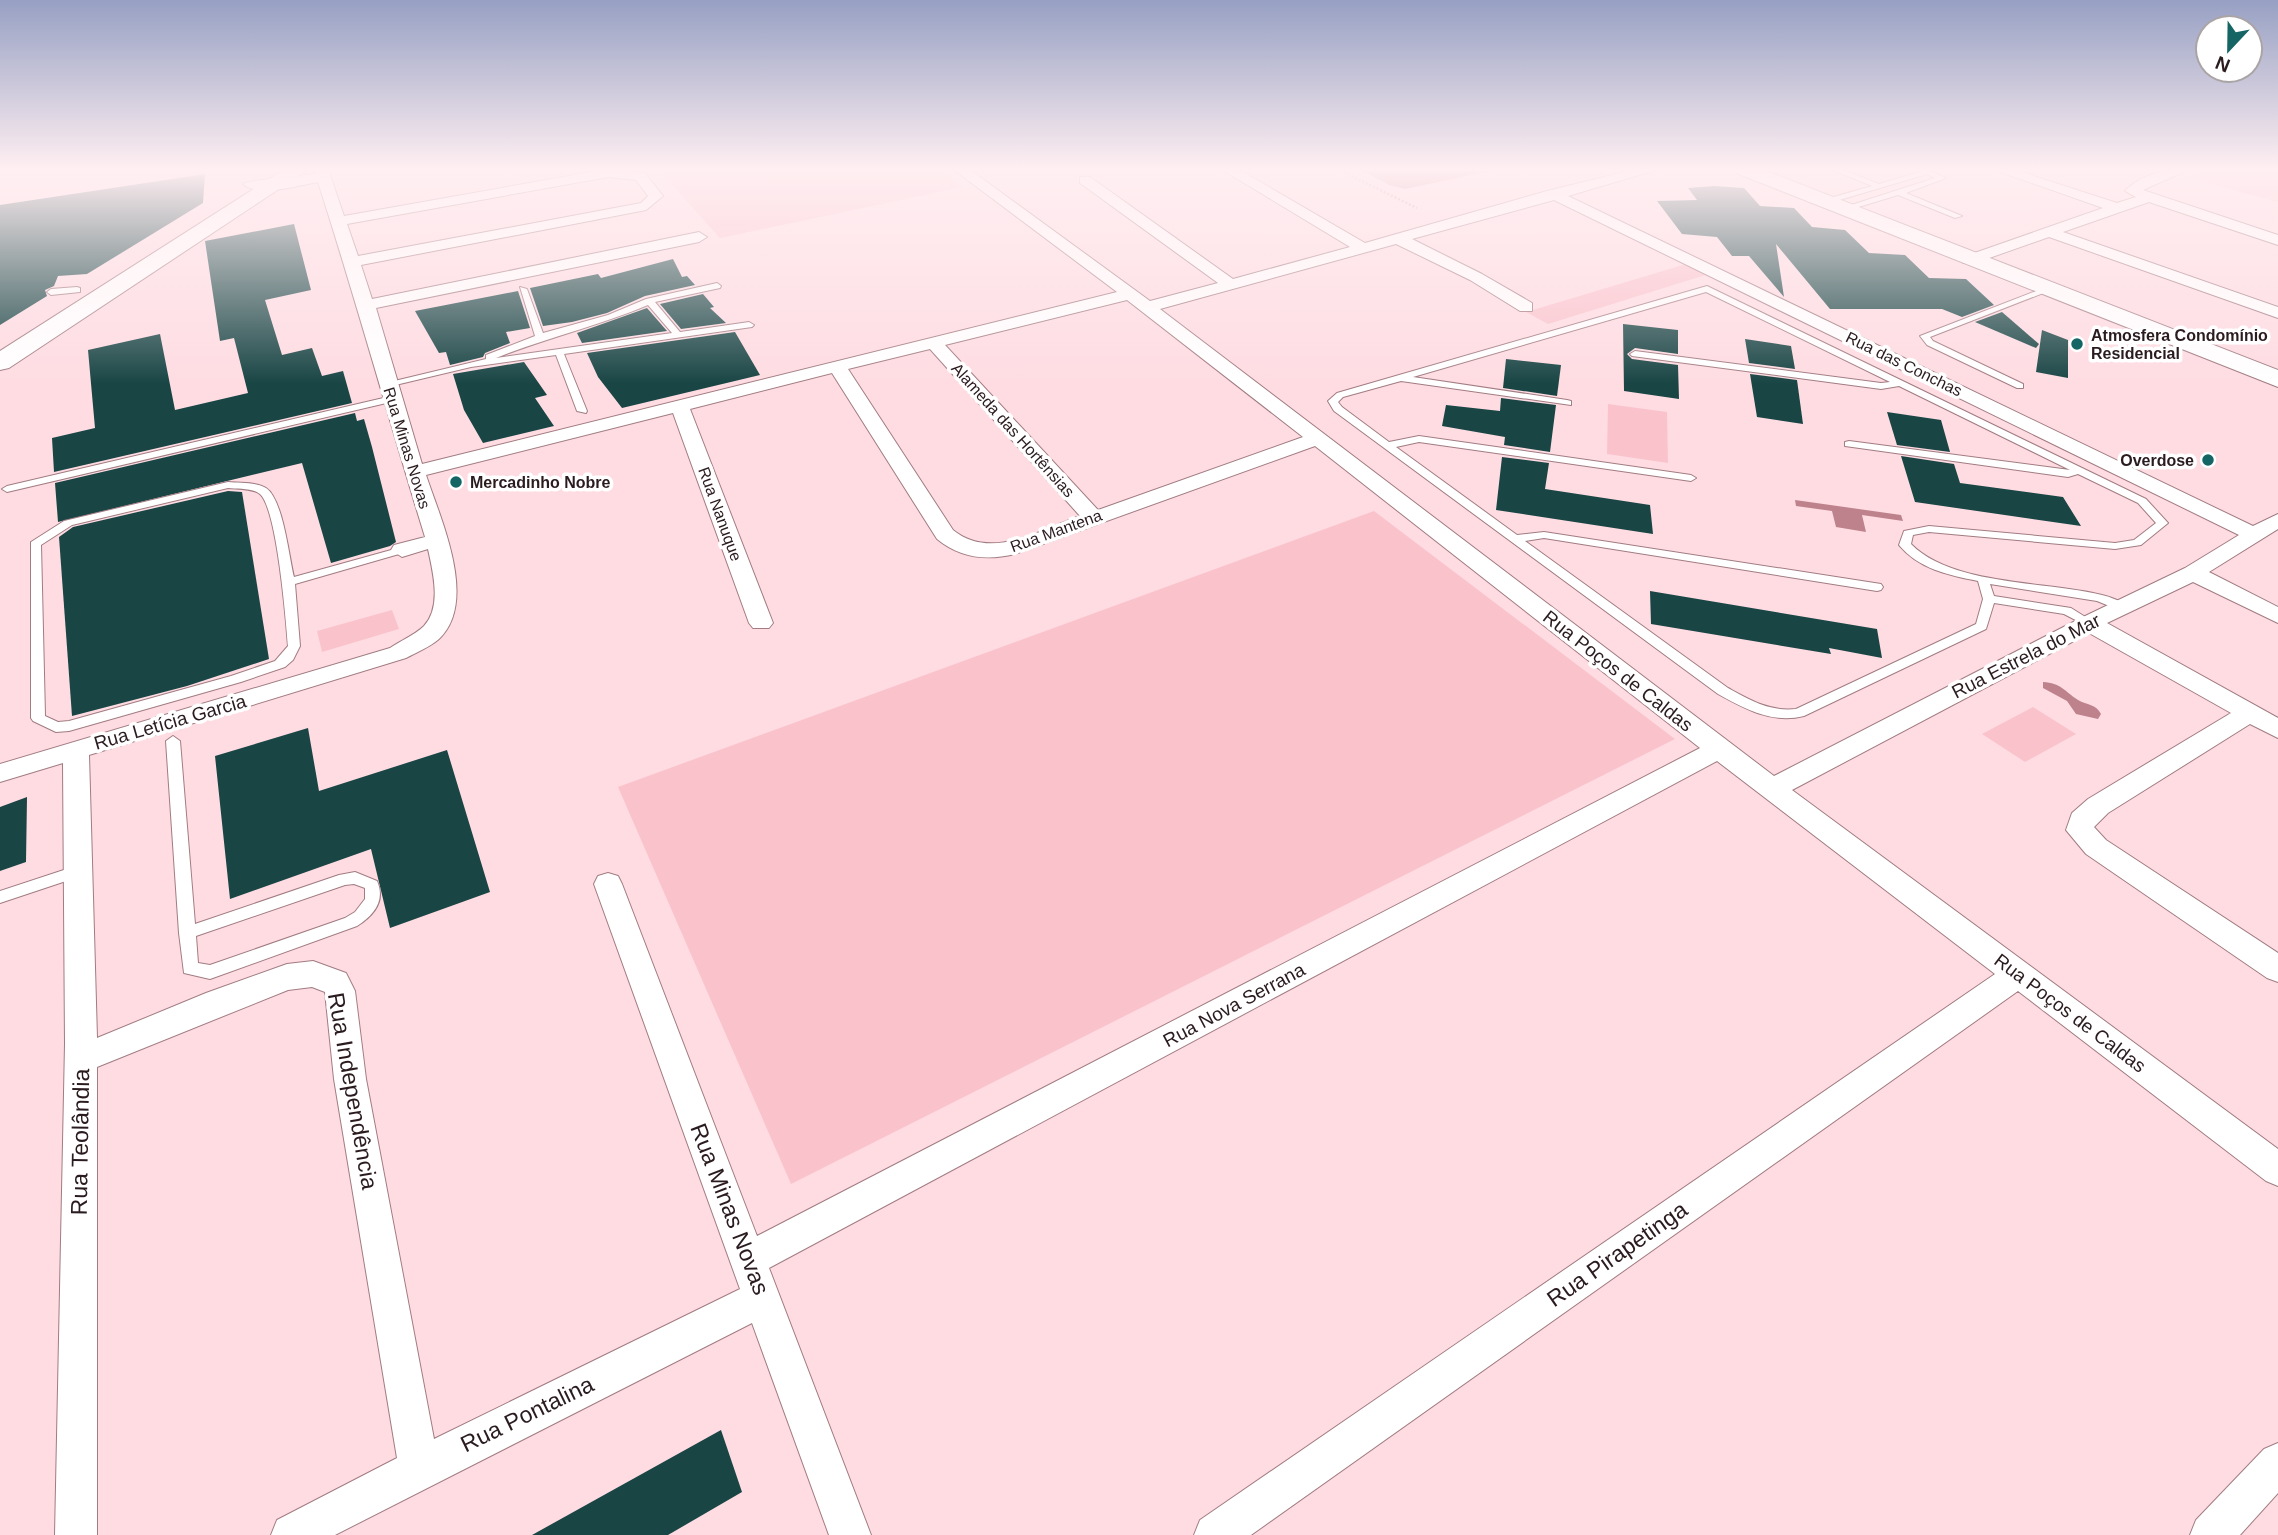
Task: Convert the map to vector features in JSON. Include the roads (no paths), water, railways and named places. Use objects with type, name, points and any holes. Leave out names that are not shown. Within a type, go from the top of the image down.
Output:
[{"type":"main road","points":[[3,352],[77,290],[158,241]]},
{"type":"main road","points":[[3,352],[175,241]]},
{"type":"main road","points":[[1935,241],[2278,366]]},
{"type":"main road","points":[[1978,258],[2047,290],[2278,379]]},
{"type":"street","name":"Rua Minas Novas","points":[[341,671],[398,653],[431,633],[442,616],[447,586],[437,540],[413,472],[347,241]]},
{"type":"street","points":[[354,262],[465,241]]},
{"type":"street","points":[[366,305],[681,241]]},
{"type":"street","name":"Rua Poços de Caldas","points":[[1057,241],[1719,749],[2278,1170]]},
{"type":"street","points":[[1170,241],[1227,281]]},
{"type":"street","points":[[1350,241],[1359,246]]},
{"type":"street","points":[[413,472],[933,342],[1140,302],[1384,241]]},
{"type":"street","points":[[1401,241],[1476,277],[1526,307]]},
{"type":"street","name":"Rua das Conchas","points":[[1648,241],[2255,535]]},
{"type":"street","points":[[1978,258],[2029,241]]},
{"type":"street","points":[[2073,241],[2274,312]]},
{"type":"street","name":"Alameda das Hortênsias","points":[[933,342],[1093,517]]},
{"type":"street","name":"Rua Mantena","points":[[837,367],[927,507],[955,542],[979,552],[993,552],[1317,439]]},
{"type":"street","name":"Rua Nanuque","points":[[680,406],[761,623]]},
{"type":"street","name":"Rua Estrela do Mar","points":[[1772,789],[2089,623],[2193,573],[2278,520]]},
{"type":"street","points":[[402,550],[437,540]]},
{"type":"street","points":[[2193,573],[2278,616]]},
{"type":"street","points":[[2089,623],[2278,729]]},
{"type":"street","name":"Rua Letícia Garcia","points":[[0,773],[76,750],[174,731],[341,671]]},
{"type":"street","points":[[2250,713],[2098,806],[2082,820],[2080,830],[2084,837],[2114,860],[2278,969]]},
{"type":"street","name":"Rua Nova Serrana","points":[[748,1260],[1719,749]]},
{"type":"street","name":"Rua Teolândia","points":[[76,750],[80,870],[76,1535]]},
{"type":"street","name":"Rua Minas Novas","points":[[608,884],[764,1297],[850,1535]]},
{"type":"street","name":"Rua Independência","points":[[80,1059],[217,1002],[288,977],[313,974],[335,982],[340,991],[350,1079],[419,1468]]},
{"type":"street","name":"Rua Pirapetinga","points":[[1215,1535],[2019,974]]},
{"type":"street","name":"Rua Pontalina","points":[[292,1535],[419,1468],[764,1297]]},
{"type":"street","points":[[2211,1535],[2278,1463]]},
{"type":"lane","points":[[471,364],[560,354],[618,329],[649,301],[717,286]]},
{"type":"lane","points":[[523,289],[540,337]]},
{"type":"lane","points":[[1983,579],[1989,598],[1982,626],[1799,713],[1780,717],[1758,710],[1723,691],[1338,409],[1334,401],[1340,395],[1707,289],[2142,501],[2162,523],[2137,543],[2115,546],[1928,529],[1908,533],[1905,545],[1916,558],[1940,569],[1983,579],[2100,598],[2123,607]]},
{"type":"lane","points":[[51,292],[77,290]]},
{"type":"lane","points":[[2021,386],[1930,343],[1925,336],[2047,290]]},
{"type":"lane","points":[[649,301],[679,336]]},
{"type":"lane","points":[[7,489],[389,392],[540,337],[618,329],[679,336],[749,325]]},
{"type":"lane","points":[[560,354],[583,411]]},
{"type":"lane","points":[[1635,354],[1881,386],[1903,383]]},
{"type":"lane","points":[[1401,378],[1567,403]]},
{"type":"lane","points":[[1389,445],[1419,439],[1691,478]]},
{"type":"lane","points":[[1849,444],[2068,474],[2079,470]]},
{"type":"lane","points":[[252,486],[268,496],[289,582],[294,646],[280,664],[69,726],[56,727],[38,718],[33,551],[43,536],[58,527],[216,487],[252,486]]},
{"type":"lane","points":[[1517,538],[1545,535],[1877,587]]},
{"type":"lane","points":[[289,582],[402,550]]},
{"type":"lane","points":[[1989,598],[2067,611],[2089,623]]},
{"type":"lane","points":[[174,731],[187,933],[190,968],[210,972],[351,922],[361,916],[373,900],[372,885],[366,880],[344,879],[187,933]]},
{"type":"lane","points":[[0,897],[80,870]]},
{"type":"place","name":"Atmosfera Condomínio Residencial","points":[[2077,344]]},
{"type":"place","name":"Overdose","points":[[2208,460]]},
{"type":"place","name":"Mercadinho Nobre","points":[[456,482]]}]
